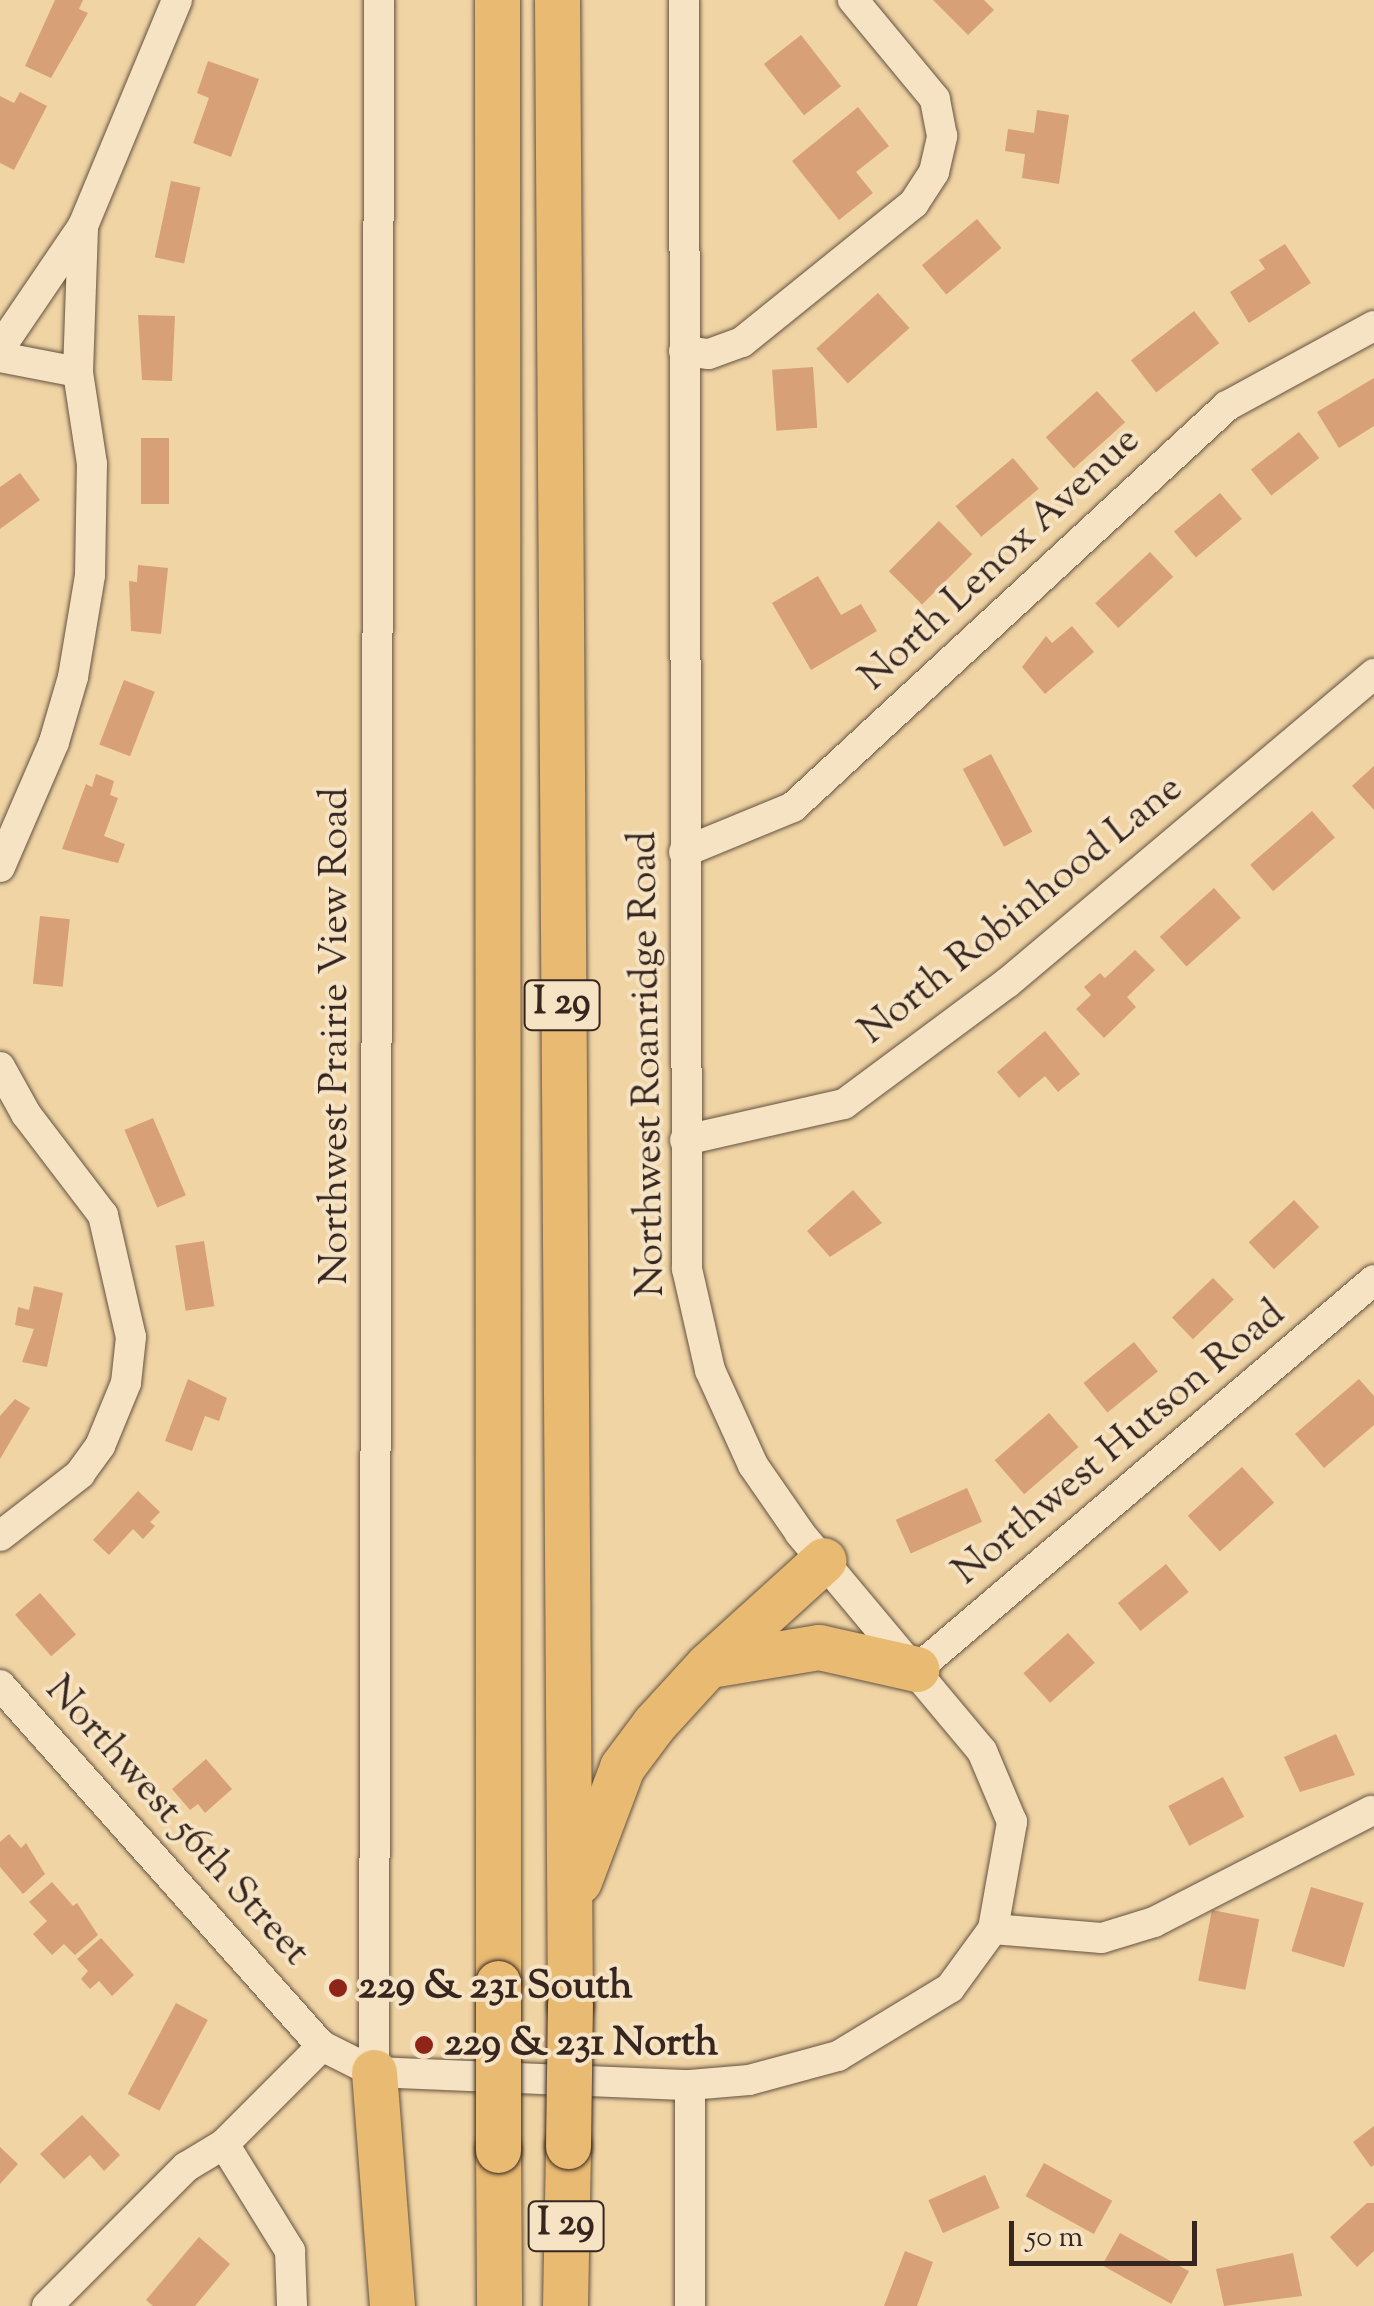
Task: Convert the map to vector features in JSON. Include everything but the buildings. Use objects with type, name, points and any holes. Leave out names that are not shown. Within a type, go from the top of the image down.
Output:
[{"type":"highway","name":"I 29","points":[[496,0],[500,2306]]},
{"type":"highway","name":"I 29","points":[[558,0],[566,1921],[570,2004],[565,2306]]},
{"type":"highway","points":[[566,1921],[622,1768],[708,1665],[824,1560]]},
{"type":"highway","points":[[708,1665],[820,1647],[918,1669]]},
{"type":"highway","points":[[374,2072],[392,2306]]},
{"type":"street","points":[[0,348],[84,226],[178,0]]},
{"type":"street","name":"Northwest Prairie View Road","points":[[374,2072],[379,0]]},
{"type":"street","name":"Northwest Roanridge Road","points":[[684,0],[686,1269],[710,1370],[753,1465],[824,1560],[918,1669],[982,1752],[1012,1822],[992,1929],[950,1988],[838,2056],[749,2080],[690,2085]]},
{"type":"street","points":[[684,351],[709,354],[742,342],[914,204],[934,172],[942,136],[935,99],[853,0]]},
{"type":"street","points":[[0,867],[37,792],[82,632],[94,500],[78,372],[84,226]]},
{"type":"street","name":"North Lenox Avenue","points":[[684,852],[793,806],[1227,406],[1374,326]]},
{"type":"street","points":[[0,357],[78,372]]},
{"type":"street","name":"North Robinhood Lane","points":[[685,1140],[844,1104],[1007,983],[1374,674]]},
{"type":"street","points":[[0,1067],[26,1114],[103,1214],[131,1337],[126,1383],[100,1446],[80,1474],[0,1536]]},
{"type":"street","name":"Northwest Hutson Road","points":[[918,1669],[1374,1280]]},
{"type":"street","name":"Northwest 56th Street","points":[[0,1685],[322,2046],[374,2072],[690,2085]]},
{"type":"street","points":[[992,1929],[1102,1938],[1154,1922],[1371,1810]]},
{"type":"street","points":[[47,2306],[186,2167],[224,2144],[322,2046]]},
{"type":"street","points":[[690,2085],[690,2306]]},
{"type":"street","points":[[224,2144],[290,2251],[292,2306]]},
{"type":"place","name":"229 & 231 South","points":[[338,1988]]},
{"type":"place","name":"229 & 231 North","points":[[424,2045]]}]
